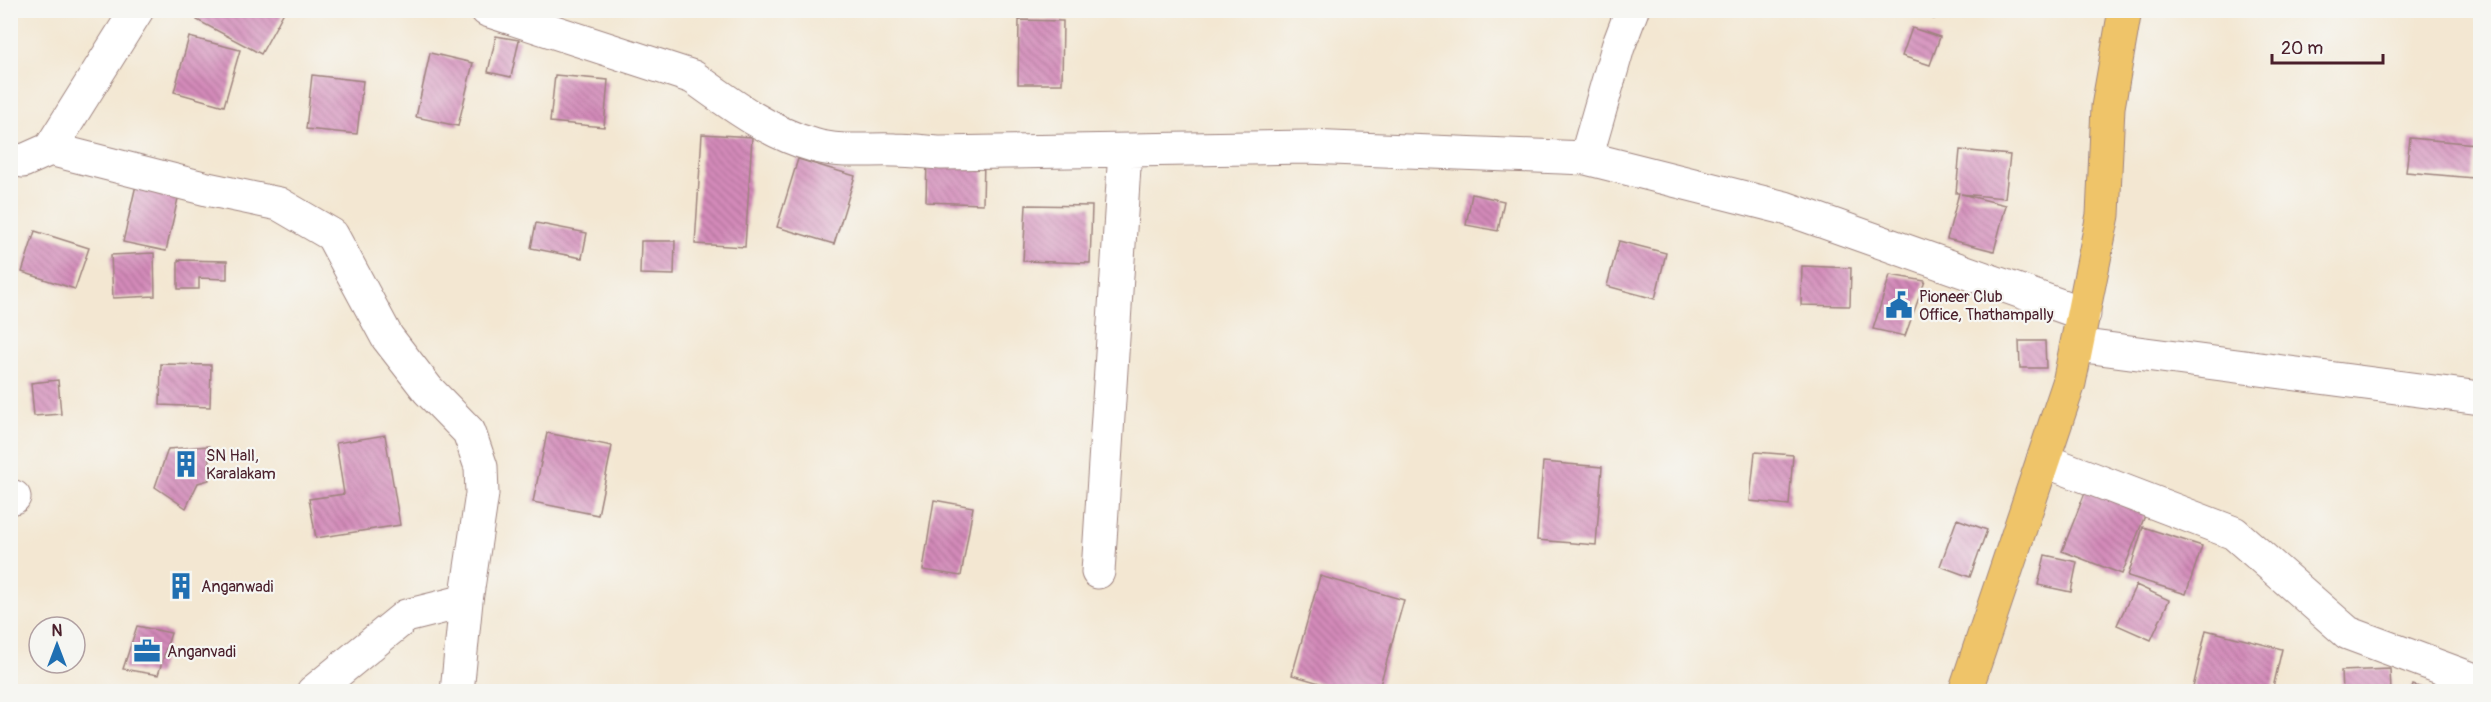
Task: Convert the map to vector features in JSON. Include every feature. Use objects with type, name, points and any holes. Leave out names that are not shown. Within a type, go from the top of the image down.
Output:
[{"type":"main road","points":[[1965,692],[2069,383],[2103,215],[2108,107],[2125,10]]},
{"type":"street","points":[[10,159],[23,161],[50,149],[137,10]]},
{"type":"street","points":[[487,10],[693,77],[782,134],[814,146],[850,151],[896,150],[941,153],[1308,147],[1586,158],[1785,208],[2081,330],[2481,398]]},
{"type":"street","points":[[1586,158],[1618,46],[1632,10]]},
{"type":"street","points":[[50,149],[207,189],[279,204],[332,235],[387,337],[428,390],[469,432],[481,467],[482,494],[466,601],[457,692]]},
{"type":"street","points":[[1098,572],[1125,151]]},
{"type":"street","points":[[2043,460],[2234,533],[2348,633],[2481,682]]},
{"type":"street","points":[[313,692],[406,616],[466,601]]},
{"type":"building","points":[[202,10],[285,10],[261,54],[197,20]]},
{"type":"building","points":[[1909,10],[1937,10],[1934,19]]},
{"type":"building","points":[[1019,20],[1063,21],[1062,84],[1018,84]]},
{"type":"building","points":[[1912,28],[1940,37],[1930,65],[1902,56]]},
{"type":"building","points":[[496,36],[519,40],[511,77],[488,72]]},
{"type":"building","points":[[189,37],[240,50],[224,106],[174,92]]},
{"type":"building","points":[[430,53],[473,63],[458,126],[416,117]]},
{"type":"building","points":[[312,75],[363,81],[357,134],[306,129]]},
{"type":"building","points":[[555,75],[608,80],[604,127],[550,122]]},
{"type":"building","points":[[702,134],[752,137],[745,247],[695,244]]},
{"type":"building","points":[[2410,138],[2476,144],[2473,178],[2406,172]]},
{"type":"building","points":[[1960,150],[2010,155],[2005,198],[1961,194],[2006,205],[1994,251],[1947,239],[1959,193],[1956,193]]},
{"type":"building","points":[[927,158],[984,160],[983,204],[926,202]]},
{"type":"building","points":[[798,159],[855,176],[834,244],[777,227]]},
{"type":"building","points":[[136,185],[179,194],[166,251],[123,242]]},
{"type":"building","points":[[1472,194],[1504,201],[1498,231],[1466,225]]},
{"type":"building","points":[[1026,205],[1092,206],[1090,263],[1023,261]]},
{"type":"building","points":[[536,223],[587,233],[582,258],[531,248]]},
{"type":"building","points":[[35,231],[89,248],[75,289],[22,272]]},
{"type":"building","points":[[641,241],[675,241],[674,275],[640,274]]},
{"type":"building","points":[[1619,241],[1666,253],[1655,299],[1607,286]]},
{"type":"building","points":[[154,253],[155,296],[113,298],[111,255]]},
{"type":"building","points":[[178,260],[227,261],[227,279],[199,278],[199,289],[178,289]]},
{"type":"building","points":[[1802,266],[1851,268],[1850,306],[1801,305]]},
{"type":"building","name":"Pioneer Club Office, Thathampally","points":[[1890,275],[1925,281],[1905,336],[1873,329]]},
{"type":"building","points":[[2019,341],[2045,341],[2046,368],[2020,368]]},
{"type":"building","points":[[161,364],[211,365],[210,407],[160,405]]},
{"type":"building","points":[[58,380],[61,414],[34,416],[31,383]]},
{"type":"building","points":[[547,433],[612,446],[598,515],[533,502]]},
{"type":"building","points":[[385,435],[400,525],[316,538],[309,499],[344,494],[336,443]]},
{"type":"building","name":"SN Hall, Karalakam","points":[[209,446],[209,480],[198,483],[186,508],[155,487],[168,449]]},
{"type":"building","points":[[1755,452],[1793,455],[1789,505],[1750,501]]},
{"type":"building","points":[[1543,462],[1602,467],[1596,545],[1537,540]]},
{"type":"building","points":[[2088,485],[2148,508],[2122,574],[2062,551]]},
{"type":"building","points":[[934,500],[973,507],[961,576],[923,570]]},
{"type":"building","points":[[1957,519],[1987,530],[1970,577],[1940,566]]},
{"type":"building","points":[[2143,527],[2202,546],[2186,594],[2128,576]]},
{"type":"building","points":[[2045,555],[2077,562],[2071,592],[2038,585]]},
{"type":"building","points":[[1320,576],[1404,600],[1378,692],[1350,692],[1292,675]]},
{"type":"building","name":"Anganwadi","points":[[175,580],[186,581],[187,592],[175,591]]},
{"type":"building","points":[[2136,585],[2169,600],[2151,640],[2117,625]]},
{"type":"building","name":"Anganvadi","points":[[137,626],[171,633],[158,675],[123,669]]},
{"type":"building","points":[[2206,630],[2282,649],[2272,692],[2192,692]]},
{"type":"building","points":[[2390,669],[2391,692],[2342,692],[2341,671]]},
{"type":"building","points":[[2413,685],[2431,691],[2431,692],[2411,692]]},
{"type":"place","name":"Pioneer Club Office, Thathampally","points":[[1899,305]]},
{"type":"place","name":"SN Hall, Karalakam","points":[[186,464]]},
{"type":"place","name":"Anganwadi","points":[[181,586]]},
{"type":"place","name":"Anganvadi","points":[[147,651]]}]
